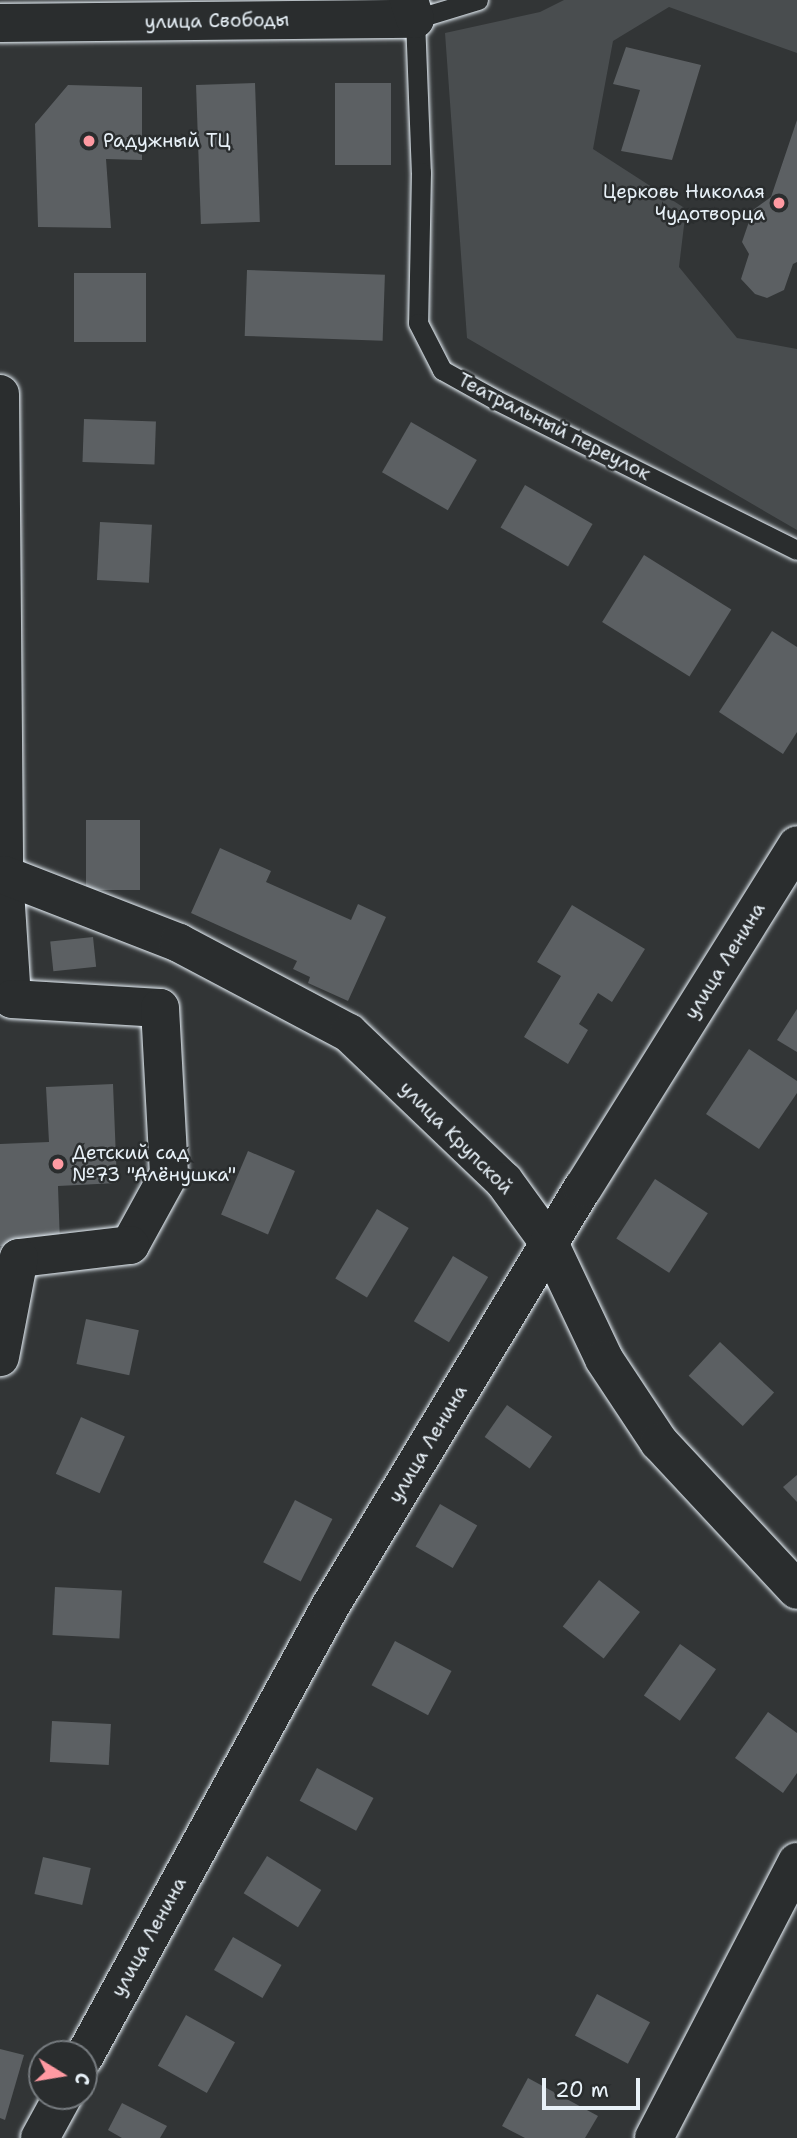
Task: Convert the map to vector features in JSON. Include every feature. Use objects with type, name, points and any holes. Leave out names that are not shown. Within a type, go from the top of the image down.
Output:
[{"type":"street","name":"улица Свободы","points":[[0,23],[412,10]]},
{"type":"street","points":[[0,394],[4,875],[12,999],[160,1008],[169,1174],[130,1245],[19,1258],[0,1357]]},
{"type":"street","name":"улица Ленина","points":[[93,2040],[331,1605],[549,1243],[797,845]]},
{"type":"street","name":"улица Крупской","points":[[4,875],[179,943],[349,1033],[504,1181],[549,1243],[604,1359],[659,1442],[797,1590]]},
{"type":"street","points":[[654,2138],[797,1862]]},
{"type":"street","points":[[40,2138],[55,2110]]},
{"type":"lane","points":[[412,10],[478,0]]},
{"type":"lane","name":"Театральный переулок","points":[[412,10],[421,172],[418,323],[442,370],[496,400],[797,550]]},
{"type":"shaded area","points":[[564,0],[797,0],[797,53],[669,7],[613,41],[593,149],[686,209],[679,267],[737,338],[797,349],[797,530],[467,338],[445,33],[540,12]]},
{"type":"building","points":[[626,47],[701,65],[672,160],[621,151],[640,90],[613,84]]},
{"type":"building","points":[[255,83],[260,222],[201,224],[196,85]]},
{"type":"building","points":[[335,83],[391,83],[391,165],[335,165]]},
{"type":"building","name":"Радужный ТЦ","points":[[68,85],[142,87],[142,160],[106,159],[111,228],[38,227],[35,124]]},
{"type":"building","name":"Церковь Николая Чудотворца","points":[[797,120],[797,262],[793,264],[784,290],[767,298],[755,294],[741,279],[749,254],[742,242],[753,210],[771,197]]},
{"type":"building","points":[[247,270],[385,275],[383,341],[245,336]]},
{"type":"building","points":[[74,273],[146,273],[146,342],[74,342]]},
{"type":"building","points":[[84,419],[156,422],[154,464],[82,462]]},
{"type":"building","points":[[411,422],[477,460],[448,510],[382,472]]},
{"type":"building","points":[[525,485],[593,524],[568,566],[500,527]]},
{"type":"building","points":[[100,522],[152,525],[149,583],[97,580]]},
{"type":"building","points":[[644,555],[731,610],[689,677],[602,622]]},
{"type":"building","points":[[772,631],[797,647],[797,732],[783,754],[719,712]]},
{"type":"building","points":[[86,820],[140,820],[140,890],[86,890]]},
{"type":"building","points":[[220,848],[271,871],[266,882],[351,920],[358,904],[386,917],[348,1001],[308,983],[310,977],[293,969],[297,961],[191,913]]},
{"type":"building","points":[[572,905],[645,949],[612,1002],[598,993],[579,1024],[588,1030],[568,1064],[524,1037],[561,976],[537,962]]},
{"type":"building","points":[[93,937],[96,967],[53,971],[50,941]]},
{"type":"building","points":[[797,1009],[797,1052],[777,1040]]},
{"type":"building","points":[[749,1049],[797,1081],[797,1093],[759,1149],[706,1114]]},
{"type":"building","name":"Детский сад №73 \"Алёнушка\"","points":[[113,1084],[117,1183],[58,1186],[60,1244],[0,1246],[0,1144],[49,1142],[46,1087]]},
{"type":"building","points":[[248,1151],[295,1171],[268,1234],[221,1215]]},
{"type":"building","points":[[655,1179],[708,1213],[669,1273],[616,1239]]},
{"type":"building","points":[[377,1209],[409,1228],[367,1297],[335,1278]]},
{"type":"building","points":[[453,1256],[488,1277],[449,1342],[414,1321]]},
{"type":"building","points":[[86,1319],[139,1330],[129,1375],[76,1364]]},
{"type":"building","points":[[720,1342],[774,1392],[743,1426],[689,1376]]},
{"type":"building","points":[[507,1405],[552,1437],[530,1468],[485,1437]]},
{"type":"building","points":[[81,1417],[125,1437],[100,1493],[56,1474]]},
{"type":"building","points":[[797,1475],[797,1502],[783,1487]]},
{"type":"building","points":[[295,1500],[332,1519],[301,1581],[263,1562]]},
{"type":"building","points":[[440,1504],[477,1526],[453,1568],[416,1546]]},
{"type":"building","points":[[599,1580],[640,1612],[604,1659],[563,1626]]},
{"type":"building","points":[[55,1587],[122,1591],[119,1638],[52,1635]]},
{"type":"building","points":[[395,1641],[452,1671],[428,1715],[372,1685]]},
{"type":"building","points":[[680,1644],[716,1669],[680,1721],[644,1696]]},
{"type":"building","points":[[768,1712],[797,1733],[797,1773],[783,1793],[735,1758]]},
{"type":"building","points":[[52,1721],[111,1724],[109,1765],[50,1762]]},
{"type":"building","points":[[317,1768],[374,1798],[356,1831],[300,1801]]},
{"type":"building","points":[[267,1856],[321,1890],[298,1927],[244,1893]]},
{"type":"building","points":[[43,1857],[91,1868],[82,1905],[34,1894]]},
{"type":"building","points":[[233,1937],[281,1965],[262,1998],[214,1970]]},
{"type":"building","points":[[597,1994],[650,2022],[628,2064],[575,2035]]},
{"type":"building","points":[[186,2015],[235,2042],[207,2093],[158,2066]]},
{"type":"building","points":[[0,2049],[24,2055],[5,2120],[0,2118]]},
{"type":"building","points":[[528,2078],[598,2116],[585,2138],[525,2138],[502,2126]]},
{"type":"building","points":[[122,2103],[167,2126],[160,2138],[122,2138],[108,2130]]},
{"type":"place","name":"Радужный ТЦ","points":[[89,141]]},
{"type":"place","name":"Церковь Николая Чудотворца","points":[[779,203]]},
{"type":"place","name":"Детский сад №73 \"Алёнушка\"","points":[[58,1164]]}]
